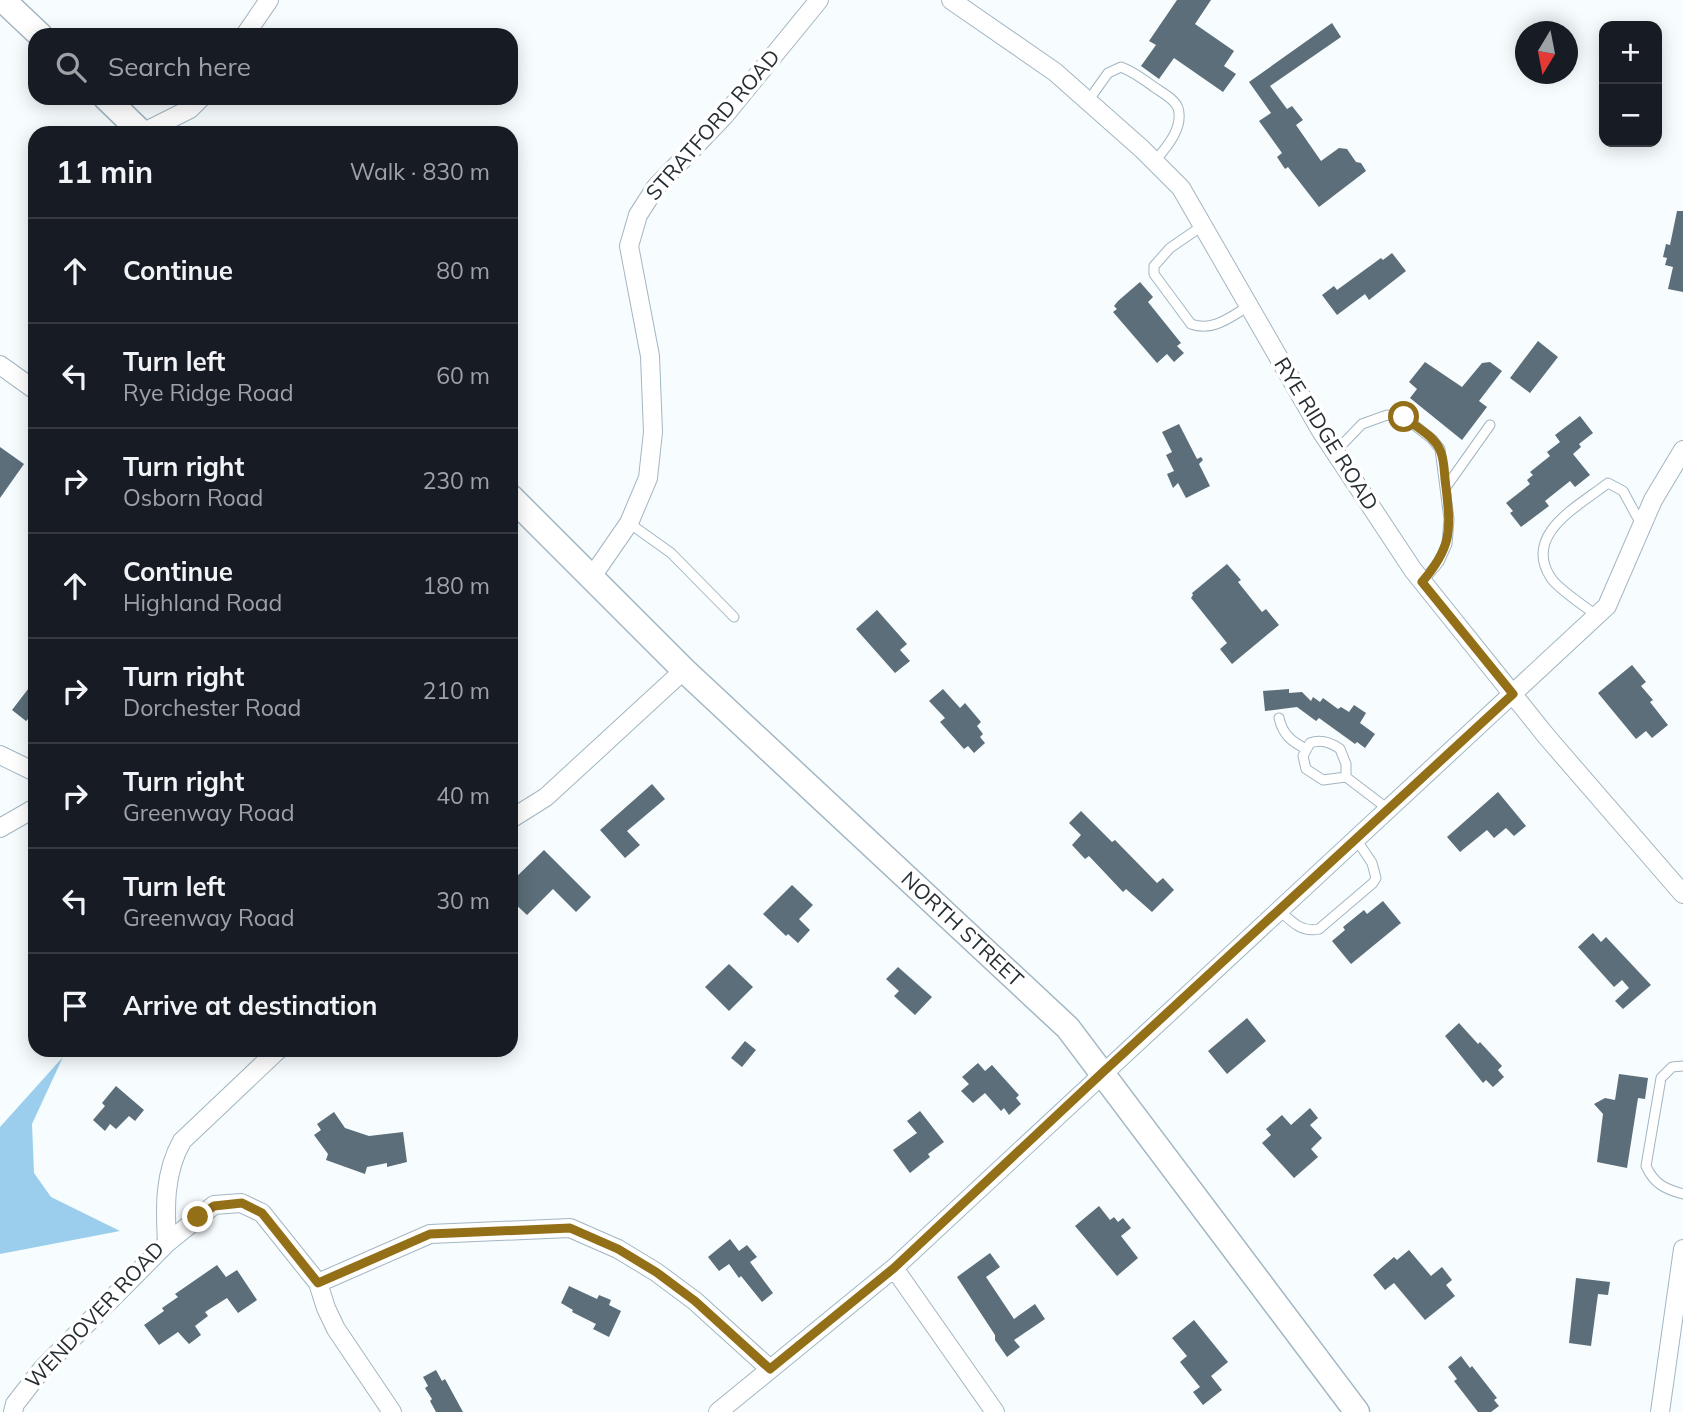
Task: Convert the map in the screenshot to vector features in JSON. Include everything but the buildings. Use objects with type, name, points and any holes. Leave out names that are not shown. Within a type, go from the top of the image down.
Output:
[{"type":"main road","points":[[4,0],[33,28]]},
{"type":"main road","points":[[113,105],[135,126]]},
{"type":"main road","name":"NORTH STREET","points":[[518,504],[684,670],[1068,1028],[1357,1412]]},
{"type":"street","points":[[249,28],[269,0]]},
{"type":"street","name":"STRATFORD ROAD","points":[[591,578],[629,523],[648,478],[653,432],[650,356],[629,246],[638,215],[656,187],[725,115],[819,0]]},
{"type":"street","name":"RYE RIDGE ROAD","points":[[951,0],[1055,72],[1181,188],[1335,452],[1422,582],[1683,894]]},
{"type":"street","points":[[156,126],[194,105]]},
{"type":"street","points":[[0,365],[28,385]]},
{"type":"street","points":[[718,1412],[894,1268],[1608,606],[1653,500],[1683,450]]},
{"type":"street","points":[[518,815],[546,797],[684,670]]},
{"type":"street","points":[[0,755],[28,769]]},
{"type":"street","points":[[0,828],[28,812]]},
{"type":"street","name":"WENDOVER ROAD","points":[[13,1412],[15,1404],[43,1368],[167,1243],[165,1201],[173,1156],[182,1141],[271,1057]]},
{"type":"street","points":[[167,1243],[213,1203],[242,1203],[262,1213],[318,1283],[336,1329],[392,1412]]},
{"type":"street","points":[[318,1283],[430,1234],[570,1228],[618,1249],[656,1272],[695,1301],[770,1369]]},
{"type":"street","points":[[1660,1412],[1683,1249]]},
{"type":"street","points":[[894,1268],[995,1412]]},
{"type":"lane","points":[[1087,100],[1108,74],[1121,67],[1132,71],[1173,100],[1178,108],[1173,138],[1154,161]]},
{"type":"lane","points":[[1202,226],[1170,248],[1154,266],[1154,274],[1191,324],[1211,327],[1249,306]]},
{"type":"lane","points":[[1335,452],[1362,424],[1387,415],[1404,417],[1432,439],[1440,449],[1449,519],[1447,544],[1439,562],[1422,582]]},
{"type":"lane","points":[[1446,487],[1490,425]]},
{"type":"lane","points":[[1597,616],[1551,579],[1542,549],[1545,537],[1553,527],[1608,483],[1623,491],[1642,526]]},
{"type":"lane","points":[[629,523],[671,553],[734,617]]},
{"type":"lane","points":[[1279,718],[1282,731],[1292,742],[1306,749]]},
{"type":"lane","points":[[1346,777],[1346,764],[1340,749],[1333,744],[1317,741],[1310,743],[1303,756],[1306,769],[1323,780],[1346,777],[1388,809]]},
{"type":"lane","points":[[1279,910],[1298,927],[1307,930],[1319,929],[1373,883],[1376,878],[1372,863],[1356,839]]},
{"type":"lane","points":[[1683,1066],[1672,1067],[1661,1078],[1646,1166],[1651,1177],[1660,1186],[1683,1194]]},
{"type":"shaded area","points":[[63,1057],[32,1124],[34,1173],[51,1197],[120,1231],[0,1254],[0,1127]]},
{"type":"route","points":[[198,1217],[214,1206],[242,1203],[262,1213],[318,1283],[430,1234],[570,1228],[618,1249],[656,1272],[695,1301],[770,1369],[894,1268],[1513,694],[1422,582],[1439,562],[1447,544],[1449,519],[1440,449],[1432,439],[1404,417]]}]
